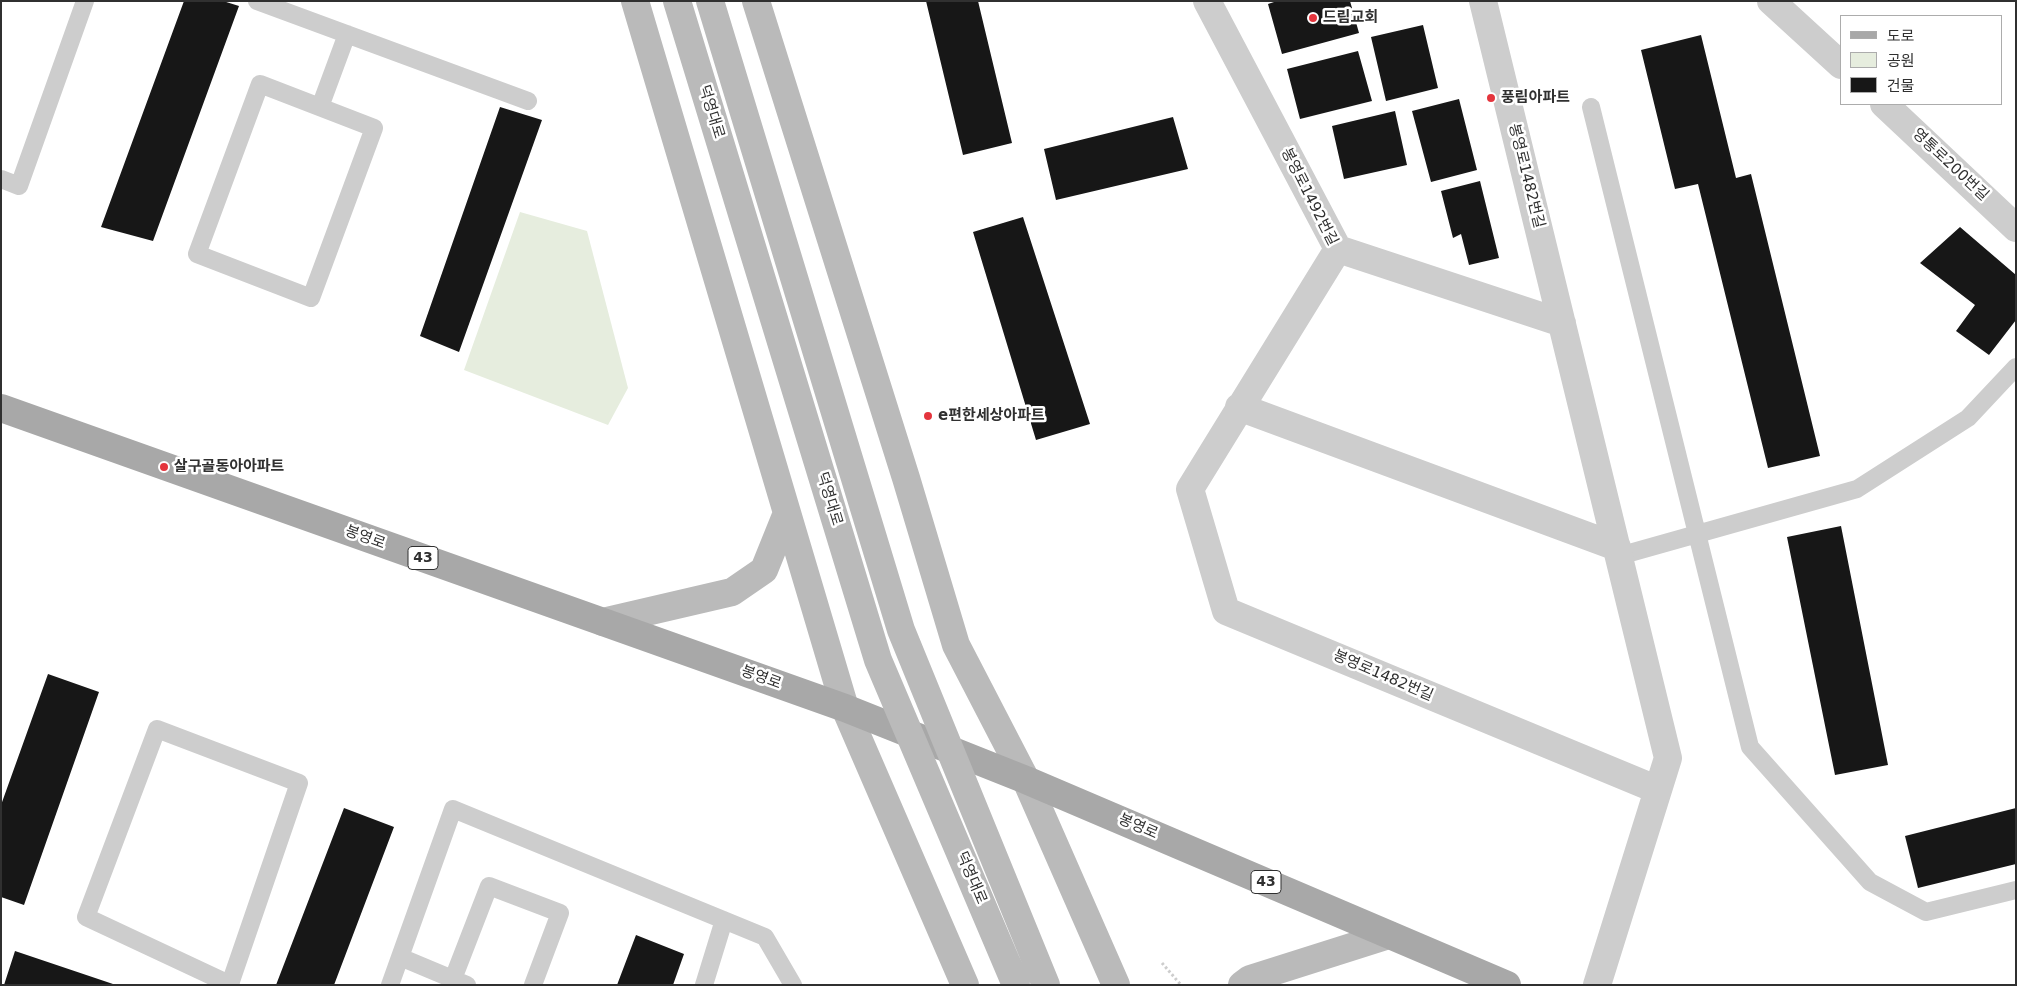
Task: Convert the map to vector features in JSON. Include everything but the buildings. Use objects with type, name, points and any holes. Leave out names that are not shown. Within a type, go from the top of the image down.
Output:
[{"type":"main road","points":[[635,1],[845,708],[965,985]]},
{"type":"main road","name":"덕영대로","points":[[678,1],[878,660],[1016,985]]},
{"type":"main road","name":"덕영대로","points":[[710,1],[901,630],[1046,985]]},
{"type":"main road","points":[[756,1],[906,478],[956,645],[1026,780],[1116,985]]},
{"type":"main road","name":"봉영로","points":[[1,408],[845,708],[1026,780],[1507,985]]},
{"type":"main road","points":[[603,622],[732,592],[764,570],[787,513]]},
{"type":"main road","points":[[1242,985],[1250,979],[1389,935]]},
{"type":"street","name":"봉영로1492번길","points":[[1190,489],[1338,249],[1207,1]]},
{"type":"street","name":"봉영로1482번길","points":[[1483,1],[1668,758],[1597,985]]},
{"type":"street","points":[[1770,1],[1840,64]]},
{"type":"street","name":"영통로200번길","points":[[1885,105],[2016,228]]},
{"type":"street","points":[[1338,249],[1562,322]]},
{"type":"street","points":[[1239,407],[1618,552]]},
{"type":"street","name":"봉영로1482번길","points":[[1190,489],[1226,611],[1658,790]]},
{"type":"lane","points":[[1,179],[19,186],[84,1]]},
{"type":"lane","points":[[257,1],[278,5],[347,34],[528,101]]},
{"type":"lane","points":[[320,107],[347,34]]},
{"type":"lane","points":[[260,84],[320,107],[374,128],[311,298],[197,254],[260,84]]},
{"type":"lane","points":[[1591,107],[1750,747],[1870,882],[1926,912],[2016,890]]},
{"type":"lane","points":[[1618,552],[1698,534],[1857,489],[1968,418],[2016,368]]},
{"type":"lane","points":[[157,729],[299,783],[231,984],[86,917],[157,729]]},
{"type":"lane","points":[[390,985],[453,809],[765,937],[793,985]]},
{"type":"lane","points":[[400,957],[460,982],[489,886],[560,913],[533,985]]},
{"type":"lane","points":[[704,985],[724,920]]},
{"type":"path","points":[[1162,964],[1181,985]]},
{"type":"green space","points":[[520,212],[587,231],[628,388],[608,425],[464,370]]},
{"type":"place","name":"드림교회","points":[[1313,18]]},
{"type":"place","name":"풍림아파트","points":[[1491,98]]},
{"type":"place","name":"e편한세상아파트","points":[[928,416]]},
{"type":"place","name":"살구골동아아파트","points":[[164,467]]}]
